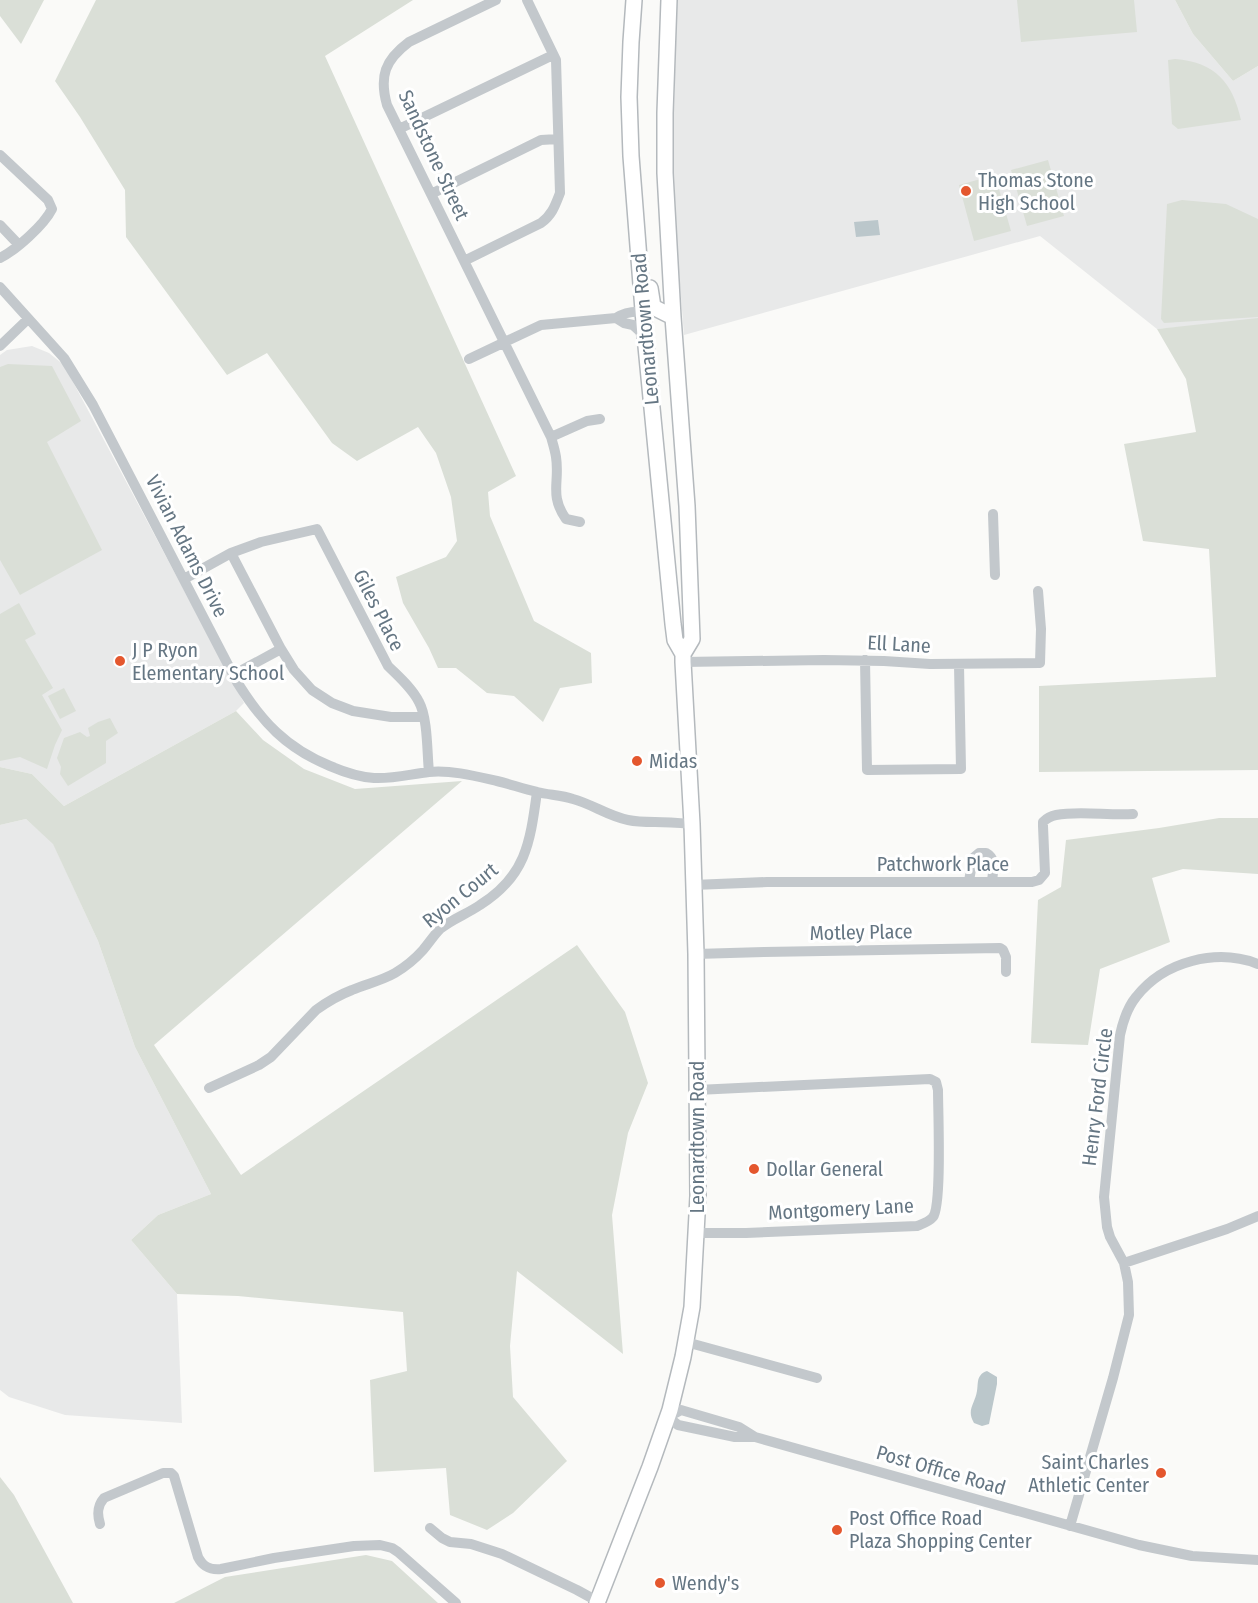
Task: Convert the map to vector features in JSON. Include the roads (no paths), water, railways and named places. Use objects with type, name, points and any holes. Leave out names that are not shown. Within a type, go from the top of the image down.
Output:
[{"type":"highway","name":"Leonardtown Road","points":[[597,1602],[668,1417],[692,1307],[698,1196],[696,954],[692,824],[683,658],[675,640],[645,336],[631,156],[629,97],[634,0]]},
{"type":"highway","name":"Leonardtown Road","points":[[669,0],[665,173],[687,506],[692,639],[683,658]]},
{"type":"highway","points":[[636,217],[644,231],[652,305],[656,310],[673,317]]},
{"type":"highway","points":[[644,312],[664,322],[668,331],[670,356],[678,377]]},
{"type":"street","name":"Sandstone Street","points":[[496,0],[409,42],[397,51],[389,60],[383,86],[387,105],[551,437],[556,458],[558,508],[566,519],[580,522]]},
{"type":"street","points":[[464,261],[541,223],[555,209],[560,193],[556,60],[527,0]]},
{"type":"street","points":[[399,129],[553,55]]},
{"type":"street","points":[[431,194],[541,140],[558,139]]},
{"type":"street","points":[[0,155],[48,200],[52,209],[19,245],[0,258]]},
{"type":"street","points":[[0,225],[19,245]]},
{"type":"street","name":"Vivian Adams Drive","points":[[0,287],[64,358],[93,405],[233,675],[255,710],[289,744],[342,771],[373,778],[429,772],[463,774],[574,799],[613,816],[630,820],[692,824]]},
{"type":"street","points":[[469,359],[541,325],[616,318],[633,311],[644,312]]},
{"type":"street","points":[[616,318],[633,325],[645,336]]},
{"type":"street","points":[[0,346],[28,319]]},
{"type":"street","points":[[551,437],[587,421],[600,419]]},
{"type":"street","points":[[993,513],[994,575]]},
{"type":"street","name":"Giles Place","points":[[231,553],[261,542],[316,529],[388,666],[403,680],[420,703],[424,717],[429,772]]},
{"type":"street","points":[[184,579],[231,553],[281,649],[312,690],[353,711],[391,717],[424,717]]},
{"type":"street","name":"Ell Lane","points":[[683,658],[865,660],[959,665],[1040,663],[1041,629],[1038,591]]},
{"type":"street","points":[[233,675],[281,649]]},
{"type":"street","points":[[865,660],[867,770],[961,769],[959,665]]},
{"type":"street","name":"Ryon Court","points":[[209,1088],[271,1057],[325,1004],[394,973],[413,960],[439,930],[496,894],[523,860],[537,792]]},
{"type":"street","name":"Patchwork Place","points":[[693,885],[767,882],[1032,882],[1039,880],[1045,873],[1042,826],[1049,817],[1066,814],[1134,814]]},
{"type":"street","points":[[969,881],[973,858],[979,853],[986,853],[993,858],[992,881]]},
{"type":"street","name":"Motley Place","points":[[696,954],[1000,948],[1006,957],[1006,972]]},
{"type":"street","name":"Henry Ford Circle","points":[[1070,1526],[1129,1315],[1128,1282],[1124,1263],[1110,1237],[1104,1197],[1117,1054],[1125,1016],[1136,997],[1147,985],[1158,976],[1187,963],[1203,958],[1228,957],[1258,964]]},
{"type":"street","name":"Montgomery Lane","points":[[696,1233],[916,1226],[929,1221],[934,1216],[939,1157],[938,1090],[936,1082],[930,1079],[697,1090]]},
{"type":"street","points":[[1124,1263],[1258,1216]]},
{"type":"street","points":[[686,1342],[816,1378]]},
{"type":"street","name":"Post Office Road","points":[[755,1437],[739,1427],[681,1410],[668,1417],[678,1425],[735,1437],[755,1437],[1139,1545],[1192,1556],[1258,1560]]},
{"type":"street","points":[[100,1524],[98,1510],[104,1498],[163,1473],[171,1473],[174,1476],[198,1557],[208,1568],[221,1569],[324,1550],[380,1545],[398,1552],[456,1603]]},
{"type":"street","points":[[430,1528],[450,1542],[471,1544],[501,1554],[578,1590],[597,1602]]},
{"type":"place","name":"Thomas Stone High School","points":[[966,191]]},
{"type":"place","name":"J P Ryon Elementary School","points":[[120,661]]},
{"type":"place","name":"Midas","points":[[637,761]]},
{"type":"place","name":"Dollar General","points":[[754,1169]]},
{"type":"place","name":"Saint Charles Athletic Center","points":[[1161,1473]]},
{"type":"place","name":"Post Office Road Plaza Shopping Center","points":[[837,1530]]},
{"type":"place","name":"Wendy's","points":[[660,1583]]}]
